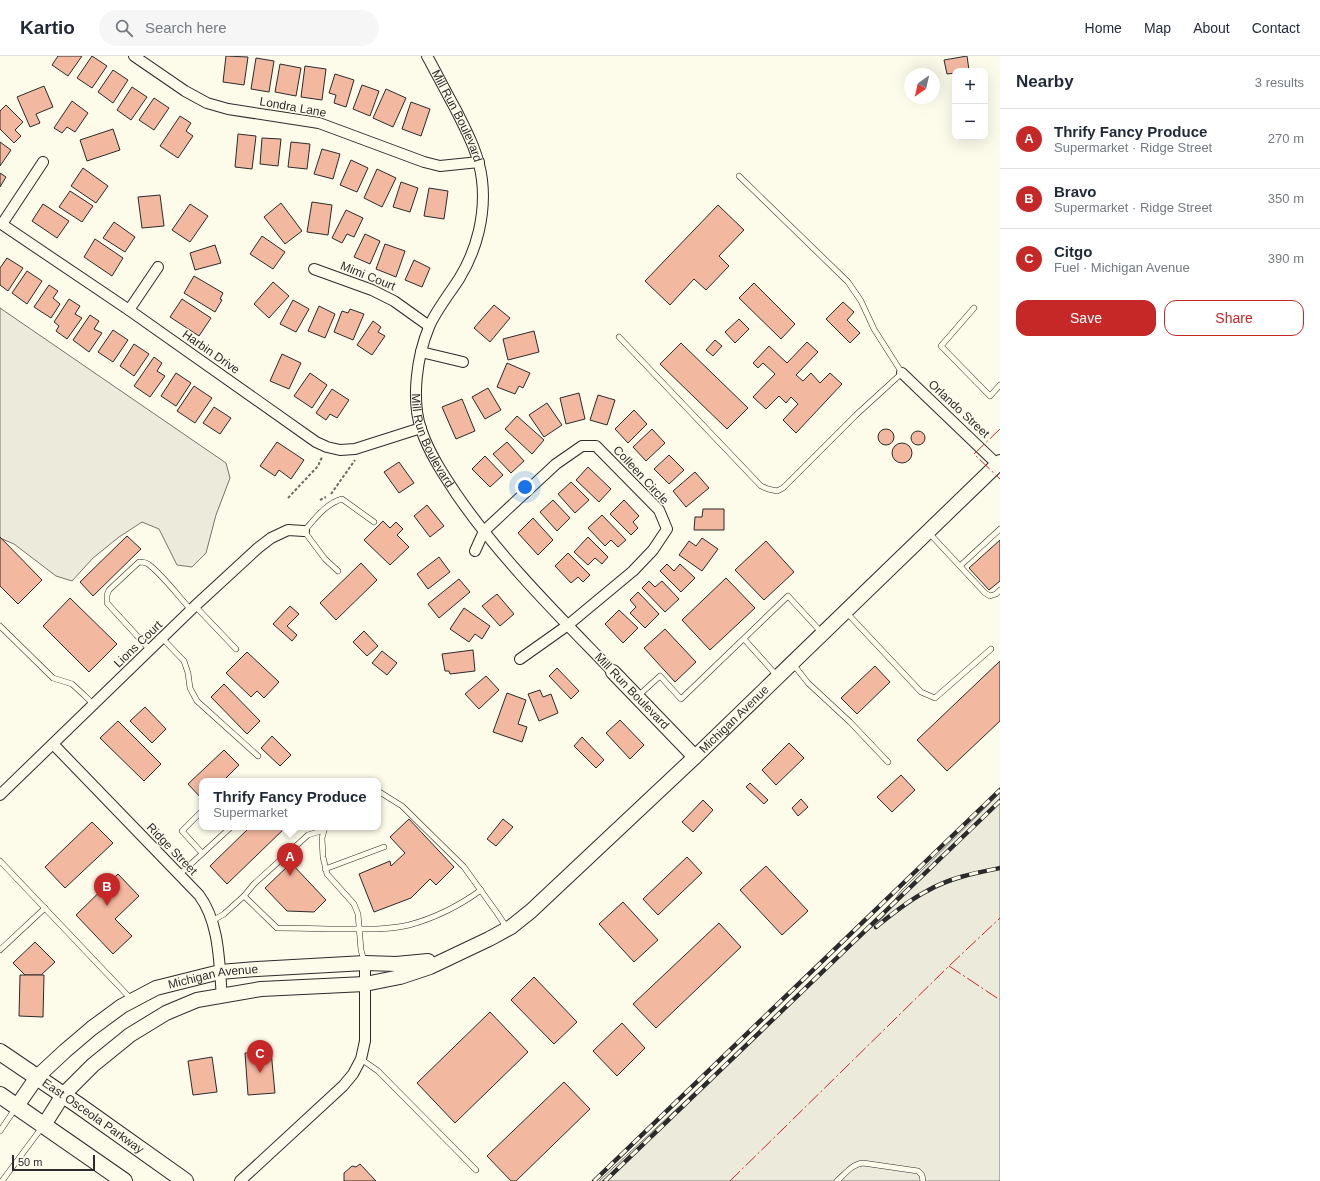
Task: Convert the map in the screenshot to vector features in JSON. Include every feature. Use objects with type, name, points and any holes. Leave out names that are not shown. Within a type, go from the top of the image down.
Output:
[{"type":"main road","name":"Michigan Avenue","points":[[44,1125],[63,1095],[93,1065],[130,1034],[166,1013],[197,1000],[261,990],[365,984],[400,977],[430,967],[507,929],[531,911],[695,757],[999,464]]},
{"type":"main road","name":"Mill Run Boulevard","points":[[613,672],[695,757]]},
{"type":"main road","name":"Michigan Avenue","points":[[17,1106],[37,1077],[92,1028],[122,1006],[156,988],[220,972],[365,963],[396,964],[424,962],[454,956]]},
{"type":"main road","name":"East Osceola Parkway","points":[[0,1052],[185,1181]]},
{"type":"main road","points":[[0,1095],[124,1181]]},
{"type":"street","name":"Londra Lane","points":[[134,56],[185,91],[207,103],[228,110],[319,123],[424,162],[440,166],[479,162]]},
{"type":"street","name":"Mill Run Boulevard","points":[[427,56],[471,140],[479,162],[483,201],[480,226],[472,252],[460,276],[429,326],[421,352],[417,372],[416,402],[421,428],[431,452],[444,476],[484,531],[568,625],[613,672]]},
{"type":"street","points":[[1,224],[43,162]]},
{"type":"street","name":"Harbin Drive","points":[[1,224],[129,310],[316,442],[327,447],[340,450],[355,449],[421,428]]},
{"type":"street","points":[[129,310],[158,267]]},
{"type":"street","name":"Mimi Court","points":[[314,269],[372,290],[394,301],[429,326]]},
{"type":"street","points":[[421,352],[462,362]]},
{"type":"street","name":"Orlando Street","points":[[902,373],[999,464]]},
{"type":"street","name":"Colleen Circle","points":[[484,531],[556,464],[582,446],[596,446],[659,510],[667,529],[653,550],[633,570],[568,625]]},
{"type":"street","name":"Lions Court","points":[[0,795],[193,608],[258,548],[271,538],[288,530],[304,531]]},
{"type":"street","points":[[476,551],[484,531]]},
{"type":"street","points":[[520,659],[568,625]]},
{"type":"street","name":"Ridge Street","points":[[53,744],[204,902],[208,908],[212,921],[220,960],[222,997]]},
{"type":"street","points":[[240,1181],[343,1086],[353,1074],[361,1059],[365,1041],[365,963]]},
{"type":"lane","points":[[619,337],[761,486],[777,491],[783,488],[856,415],[902,373],[874,329],[861,301],[848,282],[739,176]]},
{"type":"lane","points":[[974,308],[941,346],[990,396],[1000,385]]},
{"type":"lane","points":[[338,571],[325,559],[304,531],[323,509],[334,501],[342,499],[374,522]]},
{"type":"lane","points":[[960,566],[1000,529]]},
{"type":"lane","points":[[928,532],[985,593],[990,596],[996,594],[1000,590]]},
{"type":"lane","points":[[150,650],[107,603],[108,590],[139,562],[149,564],[236,649]]},
{"type":"lane","points":[[637,696],[660,676],[681,700],[788,596],[823,633]]},
{"type":"lane","points":[[845,612],[921,692],[935,698],[991,649]]},
{"type":"lane","points":[[0,626],[53,678],[72,684],[94,705]]},
{"type":"lane","points":[[162,638],[184,661],[188,673],[190,688],[197,701],[258,756]]},
{"type":"lane","points":[[744,639],[778,677]]},
{"type":"lane","points":[[792,663],[808,684],[850,722],[888,762]]},
{"type":"lane","points":[[381,793],[402,806],[464,867],[507,929]]},
{"type":"lane","points":[[199,814],[182,831],[202,853]]},
{"type":"lane","points":[[179,875],[228,830]]},
{"type":"lane","points":[[212,921],[224,914],[244,896],[254,884],[308,835],[320,830]]},
{"type":"lane","points":[[324,830],[322,838],[326,874],[354,904],[358,914],[361,950],[365,963]]},
{"type":"lane","points":[[325,868],[384,848]]},
{"type":"lane","points":[[0,861],[133,1000]]},
{"type":"lane","points":[[244,896],[277,928],[359,929],[388,928],[426,920],[466,901],[481,890]]},
{"type":"lane","points":[[0,950],[45,908]]},
{"type":"lane","points":[[361,1059],[378,1071],[476,1170]]},
{"type":"lane","points":[[0,1131],[17,1106]]},
{"type":"lane","points":[[2,1181],[44,1125]]},
{"type":"lane","points":[[837,1181],[851,1167],[857,1163],[863,1163],[918,1171],[922,1175],[923,1181]]},
{"type":"path","points":[[288,498],[318,466],[322,457]]},
{"type":"path","points":[[320,500],[330,495],[355,460]]},
{"type":"shaded area","points":[[0,308],[226,463],[230,478],[216,515],[206,553],[192,567],[177,565],[159,529],[142,522],[119,537],[93,558],[72,581],[56,576],[14,544],[0,538]]},
{"type":"shaded area","points":[[1000,793],[1000,1181],[599,1181],[884,916],[900,892]]},
{"type":"building","points":[[58,56],[82,56],[68,76],[52,65]]},
{"type":"building","points":[[92,56],[107,66],[92,88],[77,78]]},
{"type":"building","points":[[226,56],[248,57],[244,85],[223,82]]},
{"type":"building","points":[[967,56],[969,68],[952,68],[952,73],[947,74],[944,60]]},
{"type":"building","points":[[256,58],[274,61],[269,92],[251,89]]},
{"type":"building","points":[[280,64],[301,68],[296,96],[275,92]]},
{"type":"building","points":[[305,66],[326,69],[322,100],[301,97]]},
{"type":"building","points":[[113,70],[128,80],[113,103],[98,92]]},
{"type":"building","points":[[335,74],[354,80],[346,107],[334,103],[336,95],[329,93]]},
{"type":"building","points":[[362,85],[379,91],[370,116],[353,109]]},
{"type":"building","points":[[44,86],[53,107],[36,114],[40,123],[30,127],[17,97]]},
{"type":"building","points":[[132,87],[147,97],[131,120],[117,110]]},
{"type":"building","points":[[386,89],[406,98],[393,127],[373,118]]},
{"type":"building","points":[[154,98],[169,108],[154,130],[139,120]]},
{"type":"building","points":[[72,101],[88,113],[75,132],[67,127],[62,133],[54,128]]},
{"type":"building","points":[[411,102],[430,109],[421,136],[402,129]]},
{"type":"building","points":[[6,105],[23,122],[15,130],[21,136],[14,143],[0,129],[0,111]]},
{"type":"building","points":[[180,116],[191,123],[186,131],[193,136],[178,158],[160,146]]},
{"type":"building","points":[[113,129],[120,150],[87,161],[80,140]]},
{"type":"building","points":[[238,134],[256,136],[252,169],[235,167]]},
{"type":"building","points":[[262,138],[281,139],[278,166],[260,164]]},
{"type":"building","points":[[0,142],[11,150],[0,166]]},
{"type":"building","points":[[291,142],[310,144],[307,169],[288,167]]},
{"type":"building","points":[[322,149],[340,154],[333,179],[314,174]]},
{"type":"building","points":[[351,160],[368,168],[357,192],[340,185]]},
{"type":"building","points":[[83,168],[108,186],[96,203],[71,186]]},
{"type":"building","points":[[377,169],[396,178],[382,207],[364,198]]},
{"type":"building","points":[[0,173],[6,177],[0,187]]},
{"type":"building","points":[[401,182],[418,188],[410,212],[393,207]]},
{"type":"building","points":[[429,188],[448,191],[444,219],[424,216]]},
{"type":"building","points":[[70,191],[93,206],[82,222],[59,207]]},
{"type":"building","points":[[160,195],[164,226],[142,228],[138,197]]},
{"type":"building","points":[[312,202],[332,205],[328,235],[307,232]]},
{"type":"building","points":[[281,203],[302,231],[285,244],[264,217]]},
{"type":"building","points":[[43,204],[69,221],[57,238],[32,221]]},
{"type":"building","points":[[190,204],[208,216],[190,242],[172,230]]},
{"type":"building","points":[[718,205],[744,230],[719,256],[729,266],[706,290],[694,279],[670,305],[645,281]]},
{"type":"building","points":[[346,210],[363,218],[354,237],[347,234],[342,243],[332,238]]},
{"type":"building","points":[[114,222],[135,237],[125,252],[103,238]]},
{"type":"building","points":[[365,234],[380,241],[370,264],[354,257]]},
{"type":"building","points":[[262,236],[285,252],[273,269],[250,254]]},
{"type":"building","points":[[95,239],[123,258],[112,276],[84,257]]},
{"type":"building","points":[[385,244],[405,251],[396,277],[376,269]]},
{"type":"building","points":[[215,245],[221,263],[195,270],[190,253]]},
{"type":"building","points":[[7,258],[23,268],[8,291],[0,285],[0,268]]},
{"type":"building","points":[[414,260],[430,268],[422,287],[405,280]]},
{"type":"building","points":[[27,271],[42,281],[27,304],[12,293]]},
{"type":"building","points":[[194,276],[223,293],[220,299],[222,300],[215,312],[184,293]]},
{"type":"building","points":[[273,282],[289,296],[269,318],[254,304]]},
{"type":"building","points":[[754,283],[795,324],[781,339],[739,298]]},
{"type":"building","points":[[49,285],[58,291],[53,298],[60,304],[51,318],[34,307]]},
{"type":"building","points":[[69,299],[80,306],[75,314],[82,318],[67,339],[56,331],[59,326],[54,322]]},
{"type":"building","points":[[182,299],[211,318],[199,336],[170,317]]},
{"type":"building","points":[[293,300],[309,309],[296,332],[280,324]]},
{"type":"building","points":[[843,302],[854,312],[847,320],[860,333],[850,343],[826,319]]},
{"type":"building","points":[[494,305],[510,318],[490,342],[474,328]]},
{"type":"building","points":[[319,306],[335,314],[325,338],[308,331]]},
{"type":"building","points":[[350,309],[364,314],[353,340],[334,332],[342,311],[348,313]]},
{"type":"building","points":[[90,315],[99,321],[94,329],[102,333],[89,352],[73,340]]},
{"type":"building","points":[[739,319],[749,329],[735,343],[725,332]]},
{"type":"building","points":[[373,321],[381,327],[378,332],[385,336],[372,355],[357,345]]},
{"type":"building","points":[[113,330],[128,340],[113,362],[98,352]]},
{"type":"building","points":[[534,331],[539,352],[508,360],[503,339]]},
{"type":"building","points":[[715,340],[722,346],[713,356],[706,350]]},
{"type":"building","points":[[807,342],[818,352],[796,375],[803,381],[811,373],[820,383],[830,373],[842,384],[796,433],[783,420],[798,404],[791,397],[786,403],[779,396],[766,409],[753,397],[775,374],[763,363],[758,368],[753,363],[769,346],[787,363]]},
{"type":"building","points":[[681,343],[748,408],[727,429],[660,364]]},
{"type":"building","points":[[134,344],[149,354],[134,376],[120,366]]},
{"type":"building","points":[[282,354],[301,363],[289,389],[270,381]]},
{"type":"building","points":[[154,357],[162,363],[157,371],[165,376],[150,397],[134,386]]},
{"type":"building","points":[[507,363],[530,373],[523,388],[519,386],[515,394],[497,387]]},
{"type":"building","points":[[176,373],[191,383],[176,406],[161,396]]},
{"type":"building","points":[[310,373],[327,385],[312,408],[294,396]]},
{"type":"building","points":[[194,386],[212,398],[195,423],[177,411]]},
{"type":"building","points":[[488,388],[501,410],[485,419],[472,397]]},
{"type":"building","points":[[332,389],[349,400],[337,418],[330,414],[326,420],[316,413]]},
{"type":"building","points":[[579,393],[585,419],[566,424],[560,398]]},
{"type":"building","points":[[598,395],[615,400],[607,425],[590,420]]},
{"type":"building","points":[[462,399],[475,431],[456,439],[442,407]]},
{"type":"building","points":[[547,403],[562,425],[544,437],[529,415]]},
{"type":"building","points":[[214,407],[231,418],[220,434],[203,423]]},
{"type":"building","points":[[634,410],[647,424],[628,443],[615,429]]},
{"type":"building","points":[[517,416],[544,440],[532,454],[505,429]]},
{"type":"building","points":[[652,429],[665,443],[646,461],[633,447]]},
{"type":"building","points":[[886,429],[893,434],[894,437],[889,444],[886,445],[879,440],[878,437],[883,430]]},
{"type":"building","points":[[918,431],[923,433],[925,438],[923,443],[918,445],[913,443],[911,438],[913,433]]},
{"type":"building","points":[[277,442],[304,460],[291,479],[279,470],[275,476],[260,466]]},
{"type":"building","points":[[507,442],[524,461],[511,473],[493,454]]},
{"type":"building","points":[[898,443],[906,443],[912,449],[912,457],[906,463],[898,463],[892,457],[892,449]]},
{"type":"building","points":[[669,455],[684,470],[669,484],[654,469]]},
{"type":"building","points":[[485,456],[503,475],[490,487],[472,469]]},
{"type":"building","points":[[399,462],[414,483],[399,493],[384,472]]},
{"type":"building","points":[[588,467],[611,489],[599,502],[576,480]]},
{"type":"building","points":[[695,472],[709,488],[686,507],[673,491]]},
{"type":"building","points":[[571,482],[589,500],[575,513],[558,494]]},
{"type":"building","points":[[553,500],[570,518],[557,531],[540,512]]},
{"type":"building","points":[[624,500],[639,516],[633,522],[638,528],[631,535],[610,514]]},
{"type":"building","points":[[427,505],[444,526],[430,537],[414,516]]},
{"type":"building","points":[[703,509],[724,509],[724,530],[694,530],[695,517],[702,517]]},
{"type":"building","points":[[602,515],[626,540],[618,547],[611,540],[605,546],[588,528]]},
{"type":"building","points":[[533,518],[553,540],[538,555],[518,533]]},
{"type":"building","points":[[383,521],[390,528],[396,522],[403,529],[397,535],[409,547],[390,565],[364,540]]},
{"type":"building","points":[[127,536],[141,549],[93,596],[80,582]]},
{"type":"building","points":[[0,537],[42,580],[18,604],[0,586]]},
{"type":"building","points":[[588,537],[608,557],[602,564],[595,558],[588,565],[574,552]]},
{"type":"building","points":[[702,538],[718,549],[702,571],[679,555],[689,541],[696,546]]},
{"type":"building","points":[[1000,540],[1000,581],[989,590],[969,568]]},
{"type":"building","points":[[766,541],[794,572],[764,600],[735,570]]},
{"type":"building","points":[[568,553],[590,575],[583,582],[578,577],[571,583],[555,566]]},
{"type":"building","points":[[439,557],[450,572],[428,589],[417,574]]},
{"type":"building","points":[[361,563],[377,580],[336,620],[320,603]]},
{"type":"building","points":[[667,564],[674,571],[680,564],[695,578],[681,592],[660,571]]},
{"type":"building","points":[[726,578],[755,608],[710,650],[682,620]]},
{"type":"building","points":[[459,579],[470,592],[439,618],[428,604]]},
{"type":"building","points":[[649,581],[655,587],[662,581],[679,599],[665,612],[642,588]]},
{"type":"building","points":[[638,592],[659,614],[645,628],[630,613],[636,607],[630,600]]},
{"type":"building","points":[[497,594],[514,614],[500,626],[482,606]]},
{"type":"building","points":[[70,598],[117,644],[89,672],[43,626]]},
{"type":"building","points":[[290,606],[299,614],[287,626],[297,635],[292,641],[273,624]]},
{"type":"building","points":[[464,608],[490,626],[482,639],[475,634],[469,642],[450,629]]},
{"type":"building","points":[[619,610],[638,628],[623,643],[605,624]]},
{"type":"building","points":[[665,629],[696,662],[675,682],[644,648]]},
{"type":"building","points":[[364,631],[378,646],[367,656],[353,642]]},
{"type":"building","points":[[473,650],[475,671],[450,674],[449,671],[445,671],[442,654]]},
{"type":"building","points":[[382,651],[397,663],[387,675],[372,663]]},
{"type":"building","points":[[247,652],[279,682],[264,698],[257,691],[251,697],[226,673]]},
{"type":"building","points":[[1000,661],[1000,721],[947,771],[917,740]]},
{"type":"building","points":[[875,666],[890,682],[857,714],[841,698]]},
{"type":"building","points":[[557,668],[579,691],[571,699],[549,676]]},
{"type":"building","points":[[486,676],[499,690],[479,709],[465,694]]},
{"type":"building","points":[[224,684],[260,721],[247,734],[211,697]]},
{"type":"building","points":[[540,690],[543,697],[551,694],[558,713],[539,721],[528,694]]},
{"type":"building","points":[[507,693],[526,700],[518,724],[527,727],[522,742],[493,732]]},
{"type":"building","points":[[145,707],[166,729],[152,743],[130,721]]},
{"type":"building","points":[[620,720],[644,745],[630,759],[606,733]]},
{"type":"building","points":[[118,721],[161,764],[144,781],[100,738]]},
{"type":"building","points":[[272,736],[291,755],[280,766],[261,748]]},
{"type":"building","points":[[582,737],[604,760],[596,768],[574,746]]},
{"type":"building","points":[[789,743],[804,758],[776,785],[762,770]]},
{"type":"building","points":[[224,750],[239,765],[226,778],[199,778],[199,796],[188,784]]},
{"type":"building","points":[[901,775],[915,790],[892,812],[877,797]]},
{"type":"building","points":[[750,783],[768,800],[764,804],[746,787]]},
{"type":"building","points":[[801,799],[808,807],[798,816],[792,808]]},
{"type":"building","points":[[703,800],[713,810],[693,832],[682,822]]},
{"type":"building","points":[[409,819],[454,867],[436,885],[430,879],[411,898],[374,912],[359,874],[390,861],[391,866],[405,853],[390,837]]},
{"type":"building","points":[[503,819],[513,827],[496,846],[487,839]]},
{"type":"building","points":[[92,822],[113,843],[65,888],[45,867]]},
{"type":"building","points":[[247,830],[283,830],[227,884],[210,866]]},
{"type":"building","points":[[687,857],[702,873],[658,915],[643,899]]},
{"type":"building","points":[[291,863],[326,900],[314,912],[287,911],[265,888]]},
{"type":"building","points":[[766,866],[808,911],[782,935],[740,890]]},
{"type":"building","points":[[118,874],[139,896],[115,919],[132,936],[113,954],[76,915]]},
{"type":"building","points":[[623,902],[658,940],[634,962],[599,924]]},
{"type":"building","points":[[719,923],[741,947],[656,1028],[633,1004]]},
{"type":"building","points":[[35,942],[55,962],[41,975],[25,975],[13,963]]},
{"type":"building","points":[[20,975],[44,975],[43,1017],[19,1016]]},
{"type":"building","points":[[534,977],[577,1022],[554,1044],[511,1000]]},
{"type":"building","points":[[490,1012],[528,1052],[455,1123],[417,1083]]},
{"type":"building","points":[[622,1023],[645,1048],[617,1076],[593,1051]]},
{"type":"building","points":[[271,1051],[275,1093],[248,1095],[245,1053]]},
{"type":"building","points":[[212,1057],[217,1092],[193,1095],[188,1061]]},
{"type":"building","points":[[564,1082],[590,1109],[516,1181],[511,1181],[487,1156]]},
{"type":"building","points":[[360,1164],[376,1181],[344,1181],[344,1173],[352,1166],[356,1167]]},
{"type":"railway","points":[[594,1181],[1000,790]]},
{"type":"railway","points":[[605,1181],[1000,801]]},
{"type":"railway","points":[[876,927],[894,912],[935,886],[962,876],[1000,868]]},
{"type":"power","points":[[1000,429],[974,454],[1000,479]]},
{"type":"power","points":[[730,1181],[949,966],[1000,918]]},
{"type":"power","points":[[949,966],[1000,1000]]},
{"type":"place","name":"Thrify Fancy Produce","points":[[290,876]]},
{"type":"place","name":"Bravo","points":[[107,906]]},
{"type":"place","name":"Citgo","points":[[260,1073]]}]
